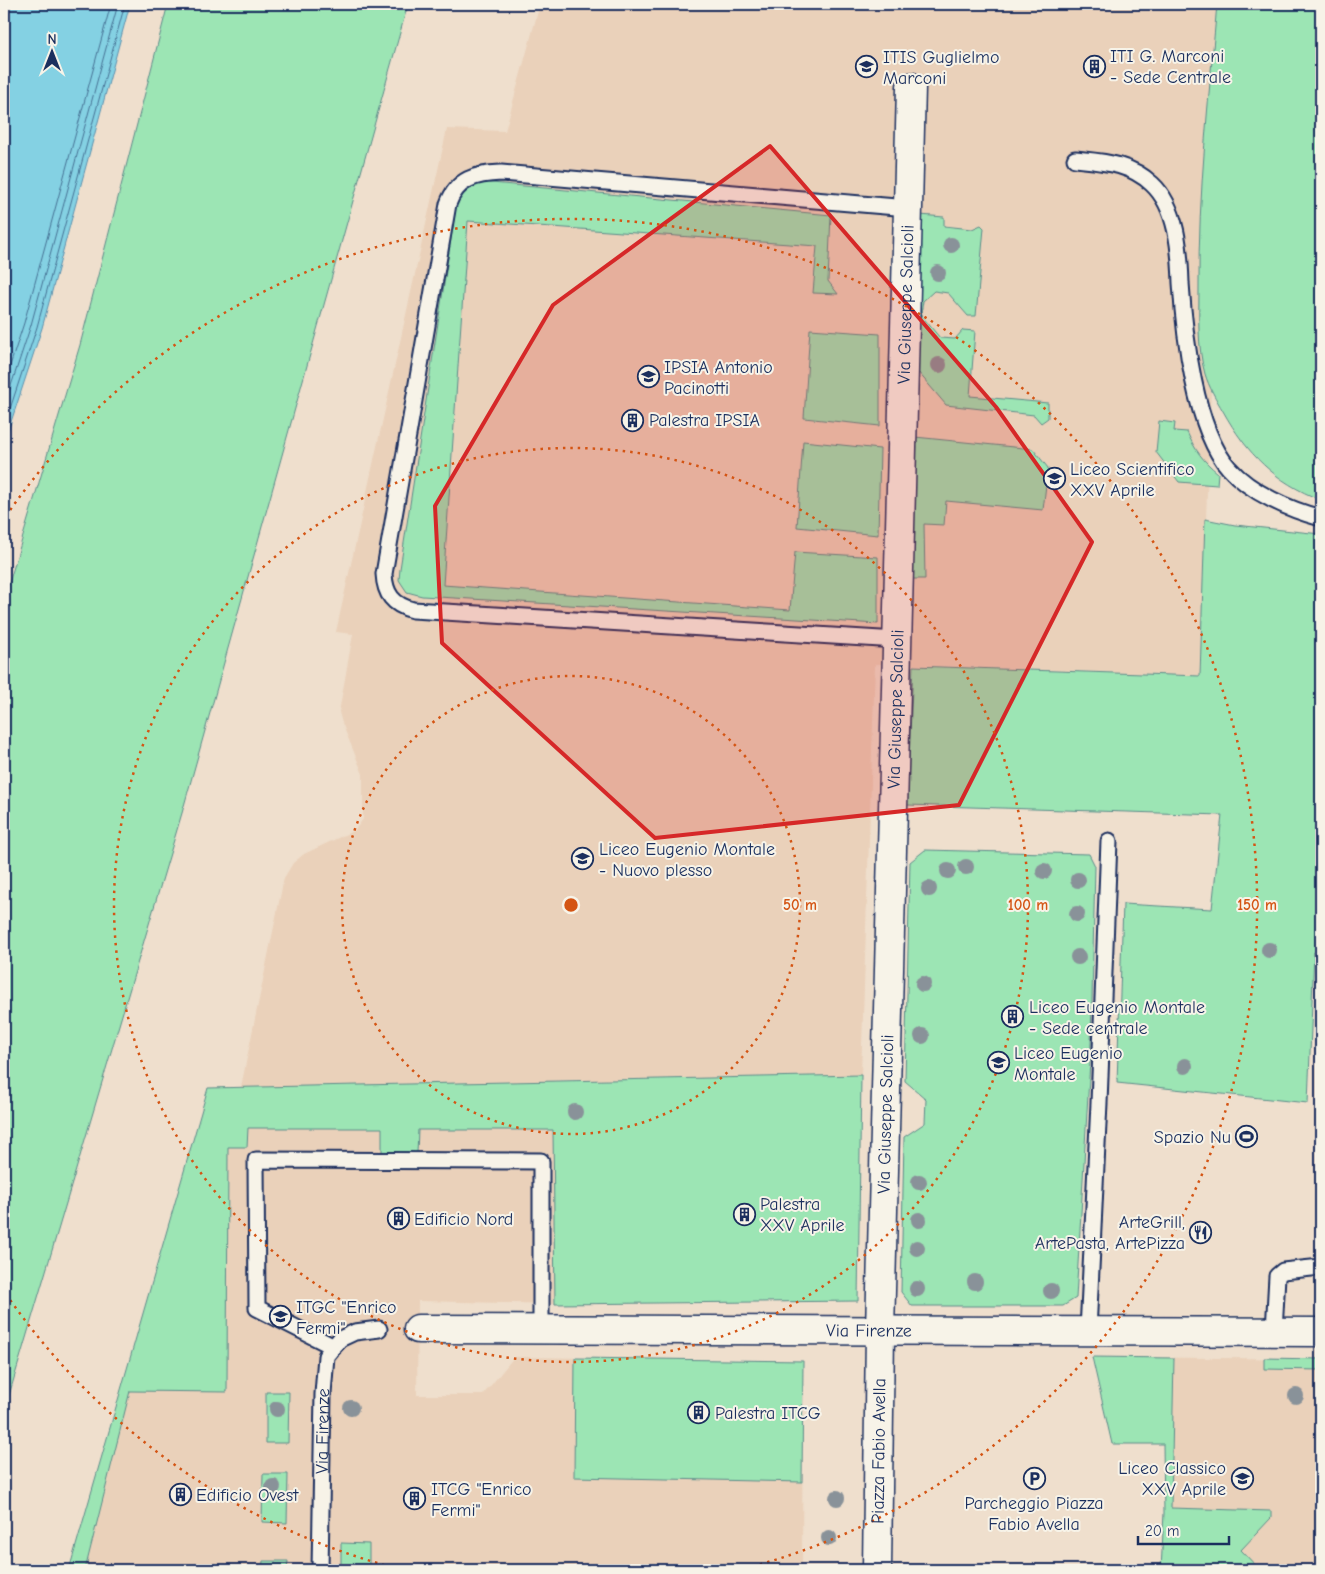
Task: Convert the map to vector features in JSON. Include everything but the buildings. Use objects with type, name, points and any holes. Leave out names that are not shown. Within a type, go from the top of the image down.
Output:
[{"type":"street","name":"Via Giuseppe Salcioli","points":[[880,1331],[910,87]]},
{"type":"street","name":"Via Firenze","points":[[418,1329],[1321,1332]]},
{"type":"street","name":"Piazza Fabio Avella","points":[[876,1570],[880,1331]]},
{"type":"lane","points":[[1075,159],[1122,165],[1142,176],[1158,190],[1168,207],[1178,245],[1183,321],[1197,396],[1218,451],[1228,468],[1243,481],[1284,504],[1321,518]]},
{"type":"lane","points":[[897,640],[413,610],[392,601],[386,589],[384,574],[448,204],[452,193],[461,183],[480,174],[501,173],[908,208]]},
{"type":"lane","points":[[1088,1331],[1109,840]]},
{"type":"lane","points":[[379,1329],[355,1332],[340,1339],[332,1346],[257,1308],[256,1160],[541,1161],[541,1330]]},
{"type":"lane","points":[[1274,1331],[1278,1276],[1283,1271],[1321,1267]]},
{"type":"lane","name":"Via Firenze","points":[[320,1570],[324,1367],[326,1356],[332,1346]]},
{"type":"highlighted area","points":[[770,146],[996,407],[1092,542],[959,805],[655,838],[442,643],[435,506],[553,305]]},
{"type":"shaded area","points":[[540,4],[1217,4],[1199,263],[1199,310],[1205,374],[1211,389],[1200,676],[875,664],[861,1075],[554,1081],[555,1304],[418,1301],[417,1395],[483,1395],[514,1357],[803,1361],[802,1570],[69,1570],[208,1088],[241,1087],[284,878],[293,863],[304,854],[355,830],[363,819],[363,774],[339,712],[353,634],[336,632],[447,129],[505,131]]},
{"type":"shaded area","name":"Liceo Classico XXV Aprile","points":[[1092,1357],[1321,1359],[1321,1570],[1161,1570],[1164,1513],[1163,1444],[1112,1444]]},
{"type":"green space","points":[[168,4],[408,4],[182,813],[4,1412],[4,600],[80,345]]},
{"type":"green space","points":[[1217,4],[1321,4],[1321,500],[1290,485],[1252,453],[1232,426],[1218,402],[1202,363],[1199,320],[1200,216]]},
{"type":"green space","points":[[481,182],[831,215],[828,281],[838,294],[813,293],[817,246],[468,221],[443,585],[790,610],[795,552],[878,557],[878,624],[422,596],[407,592],[399,580],[400,569],[457,200],[467,186]]},
{"type":"green space","points":[[920,215],[944,217],[944,226],[972,229],[981,225],[984,228],[976,316],[968,316],[948,293],[934,291],[923,301],[921,315],[940,338],[955,339],[963,330],[975,331],[970,396],[1048,403],[1048,418],[1041,423],[1034,415],[946,405],[918,372]]},
{"type":"green space","points":[[810,329],[880,334],[880,426],[804,418]]},
{"type":"green space","points":[[1159,421],[1175,423],[1174,431],[1187,432],[1200,455],[1218,473],[1217,485],[1179,482],[1156,452]]},
{"type":"green space","points":[[915,437],[1033,449],[1048,468],[1043,510],[946,501],[944,525],[924,524],[925,579],[911,579]]},
{"type":"green space","points":[[803,441],[880,449],[878,535],[797,527]]},
{"type":"green space","points":[[1205,519],[1235,525],[1321,534],[1321,952],[1314,952],[1308,1103],[1117,1083],[1123,904],[1212,909],[1222,815],[907,805],[913,666],[1200,676]]},
{"type":"green space","name":"Liceo Eugenio Montale","points":[[925,850],[1089,854],[1095,866],[1091,1044],[1076,1298],[1063,1306],[912,1306],[901,1292],[904,1137],[925,1123],[926,1099],[905,1081],[910,862]]},
{"type":"green space","points":[[861,1075],[858,1301],[555,1304],[553,1130],[418,1130],[417,1153],[382,1153],[382,1128],[248,1128],[247,1147],[228,1147],[227,1392],[130,1391],[85,1570],[69,1570],[208,1088]]},
{"type":"green space","points":[[1092,1357],[1174,1358],[1171,1508],[1271,1511],[1271,1518],[1241,1550],[1260,1570],[1161,1570],[1164,1513],[1163,1444],[1112,1444]]},
{"type":"green space","points":[[575,1358],[803,1361],[802,1482],[574,1477]]},
{"type":"green space","points":[[1264,1358],[1321,1359],[1321,1370],[1264,1369]]},
{"type":"green space","points":[[266,1392],[289,1392],[288,1443],[266,1443]]},
{"type":"green space","points":[[263,1474],[288,1474],[287,1523],[262,1522]]},
{"type":"green space","points":[[341,1543],[369,1544],[369,1570],[341,1570]]},
{"type":"green space","points":[[263,1561],[288,1561],[287,1570],[262,1570]]},
{"type":"water","points":[[4,4],[130,4],[42,328],[4,443]]},
{"type":"place","name":"ITI G. Marconi - Sede Centrale","points":[[1094,66]]},
{"type":"place","name":"ITIS Guglielmo Marconi","points":[[867,67]]},
{"type":"place","name":"IPSIA Antonio Pacinotti","points":[[648,377]]},
{"type":"place","name":"Palestra IPSIA","points":[[633,420]]},
{"type":"place","name":"Liceo Scientifico XXV Aprile","points":[[1054,479]]},
{"type":"place","name":"Liceo Eugenio Montale - Nuovo plesso","points":[[583,859]]},
{"type":"place","name":"Liceo Eugenio Montale - Sede centrale","points":[[1013,1017]]},
{"type":"place","name":"Liceo Eugenio Montale","points":[[998,1063]]},
{"type":"place","name":"Spazio Nu","points":[[1247,1137]]},
{"type":"place","name":"Palestra XXV Aprile","points":[[744,1214]]},
{"type":"place","name":"Edificio Nord","points":[[398,1219]]},
{"type":"place","name":"ArteGrill, ArtePasta, ArtePizza","points":[[1201,1232]]},
{"type":"place","name":"ITGC \"Enrico Fermi\"","points":[[280,1317]]},
{"type":"place","name":"Palestra ITCG","points":[[699,1413]]},
{"type":"place","name":"Parcheggio Piazza Fabio Avella","points":[[1034,1478]]},
{"type":"place","name":"Liceo Classico XXV Aprile","points":[[1242,1478]]},
{"type":"place","name":"Edificio Ovest","points":[[180,1495]]},
{"type":"place","name":"ITCG \"Enrico Fermi\"","points":[[415,1499]]}]
